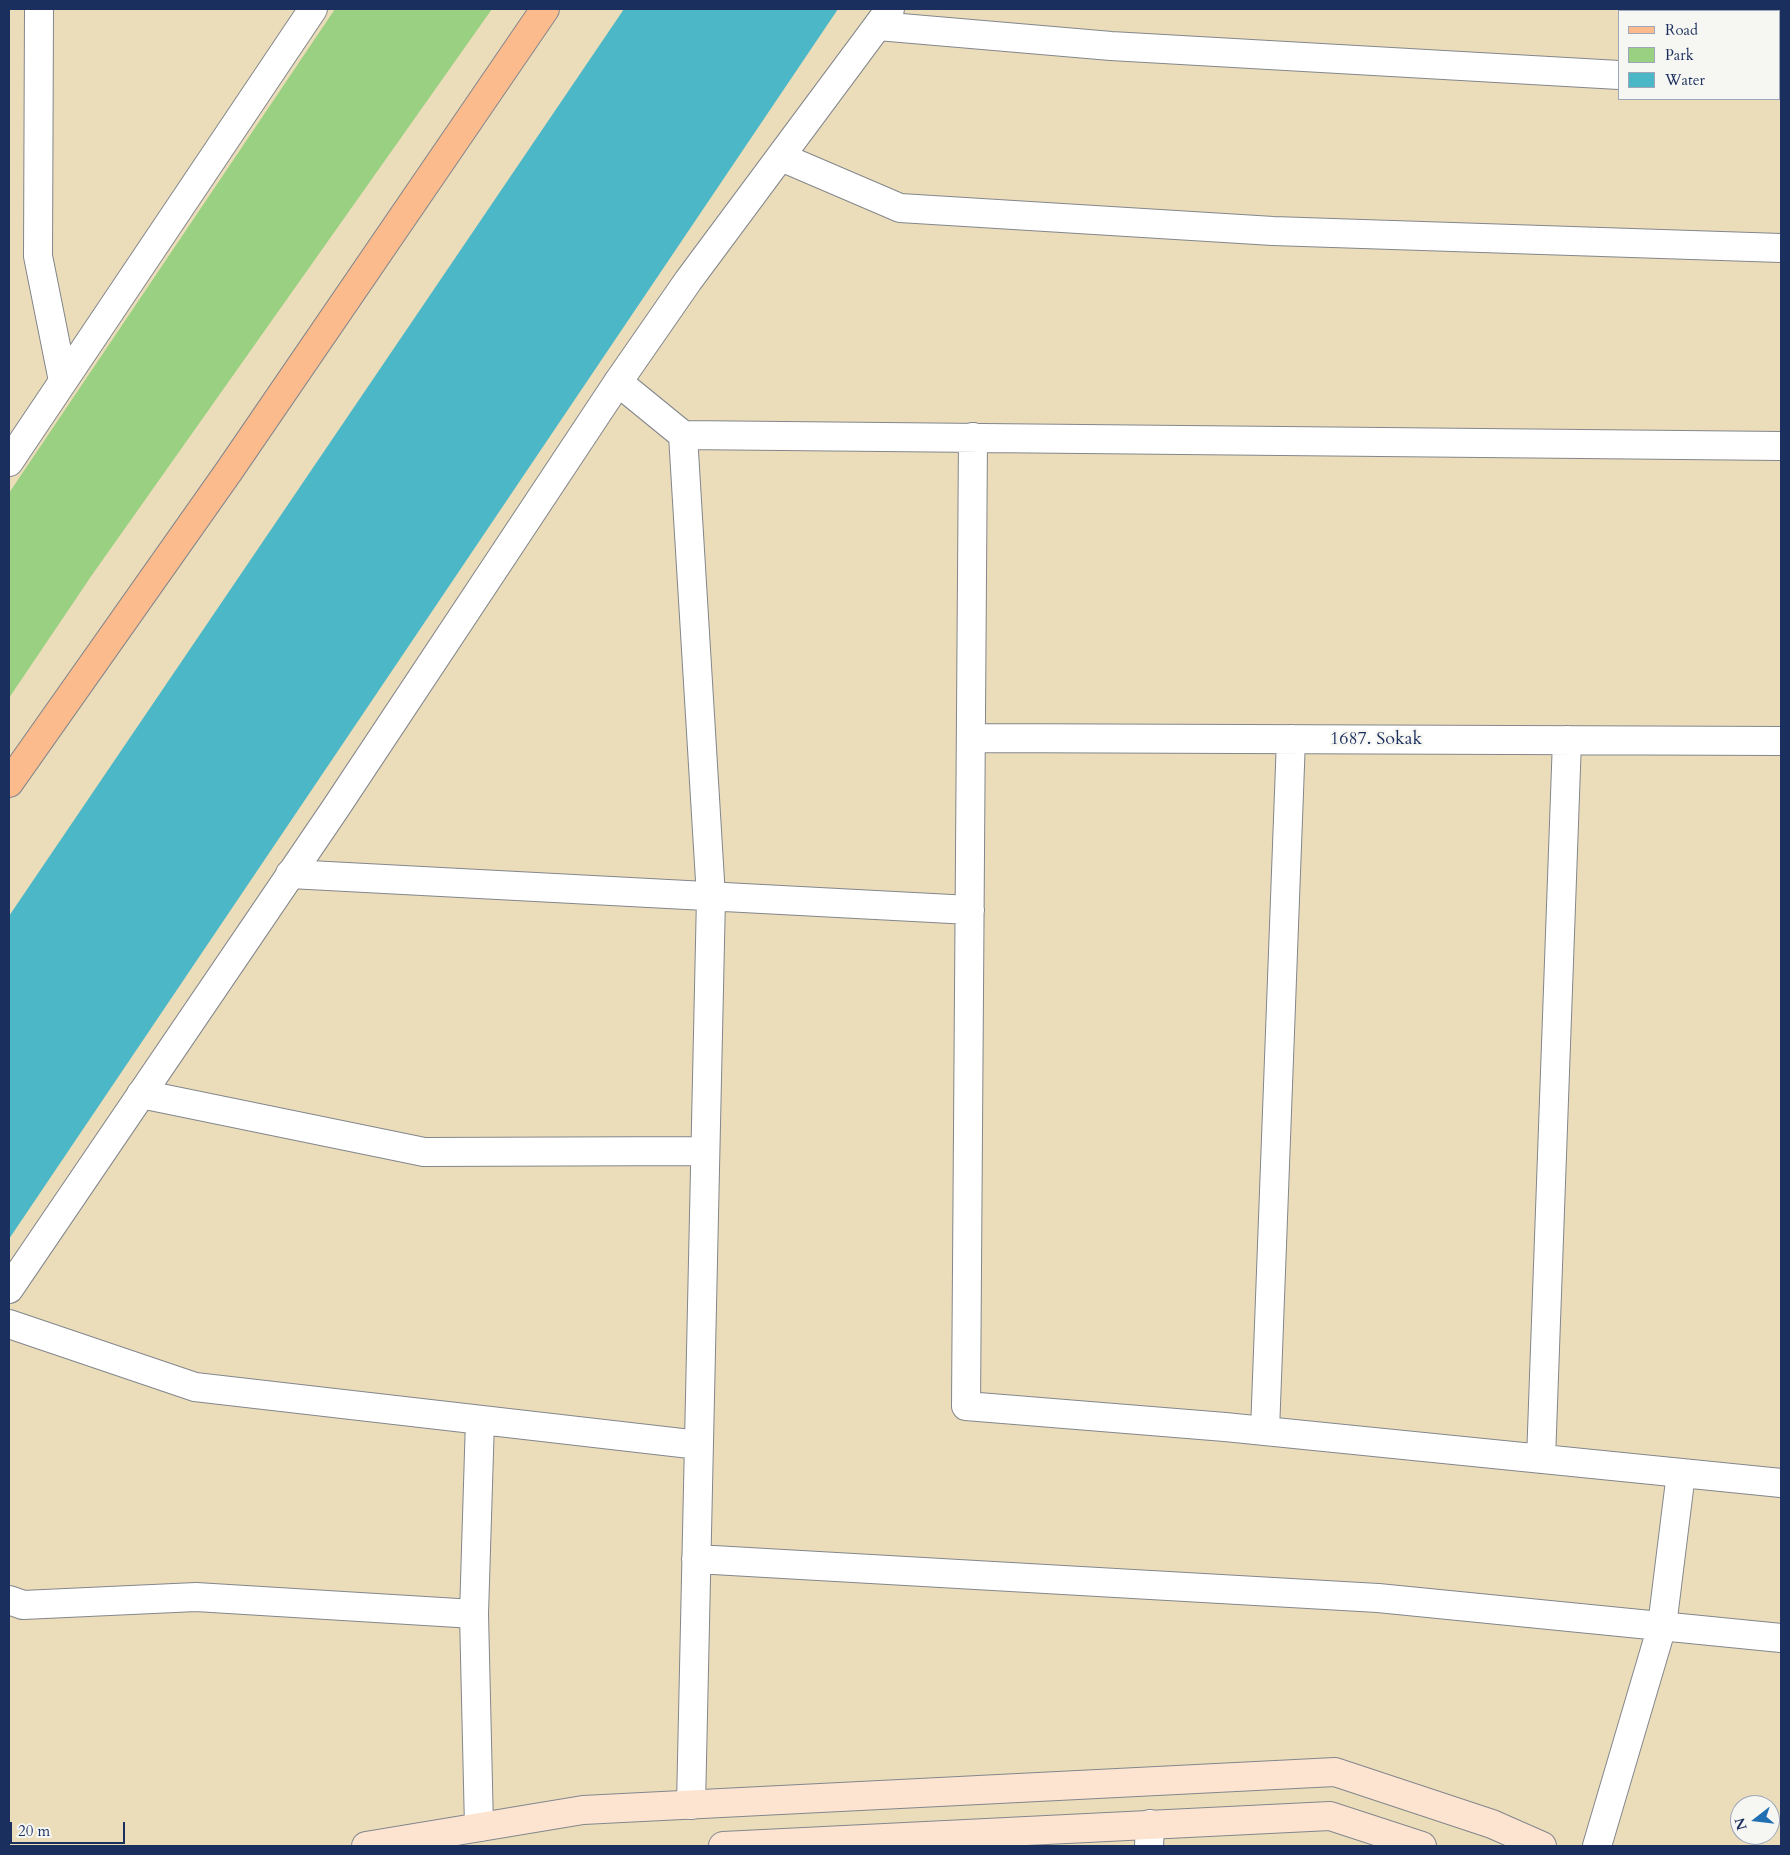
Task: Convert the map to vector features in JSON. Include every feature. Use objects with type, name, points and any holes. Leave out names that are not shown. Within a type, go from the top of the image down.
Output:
[{"type":"main road","points":[[9,783],[229,471],[545,9]]},
{"type":"main road","points":[[366,1846],[584,1810],[1335,1772],[1492,1824],[1542,1846]]},
{"type":"main road","points":[[723,1846],[1150,1835],[1330,1816],[1371,1838],[1422,1846]]},
{"type":"street","points":[[39,9],[38,256],[63,382]]},
{"type":"street","points":[[9,462],[313,9]]},
{"type":"street","points":[[9,1289],[290,874],[618,382],[688,281],[884,17],[1111,46],[1618,74]]},
{"type":"street","points":[[780,157],[900,208],[1273,231],[1781,248]]},
{"type":"street","points":[[618,382],[683,435],[1781,446]]},
{"type":"street","points":[[683,435],[711,897],[691,1805]]},
{"type":"street","points":[[973,437],[966,1406],[1266,1431],[1781,1483]]},
{"type":"street","name":"1687. Sokak","points":[[971,738],[1781,741]]},
{"type":"street","points":[[1266,1431],[1291,739]]},
{"type":"street","points":[[1540,1459],[1567,740]]},
{"type":"street","points":[[290,874],[970,910]]},
{"type":"street","points":[[141,1094],[424,1152],[705,1151]]},
{"type":"street","points":[[9,1324],[195,1387],[699,1445]]},
{"type":"street","points":[[479,1828],[474,1614],[480,1420]]},
{"type":"street","points":[[1598,1846],[1662,1626],[1682,1473]]},
{"type":"street","points":[[696,1559],[1378,1598],[1781,1638]]},
{"type":"street","points":[[9,1600],[23,1605],[196,1597],[474,1614]]},
{"type":"green space","points":[[335,9],[492,9],[92,575],[9,698],[9,493]]},
{"type":"water","points":[[624,9],[838,9],[9,1239],[9,916]]}]
